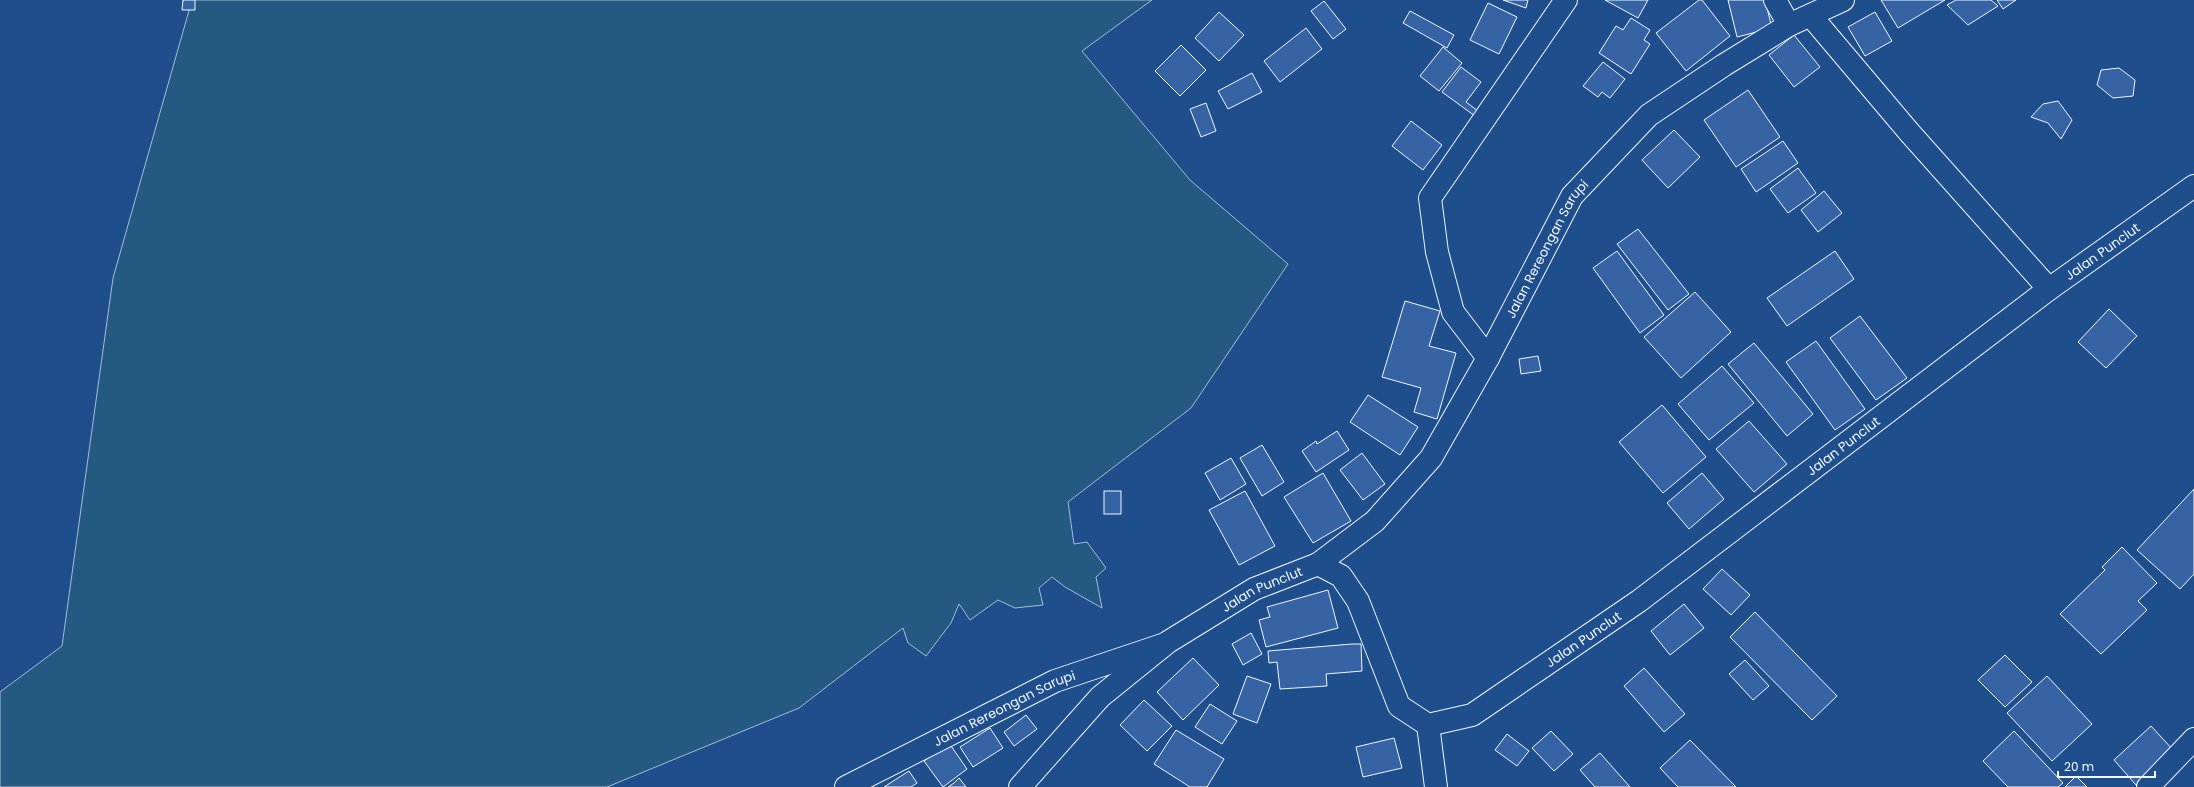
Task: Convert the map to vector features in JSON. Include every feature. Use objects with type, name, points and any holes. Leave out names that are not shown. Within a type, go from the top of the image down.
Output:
[{"type":"street","points":[[1488,358],[1453,312],[1437,252],[1430,198],[1566,0]]},
{"type":"street","points":[[1775,0],[1789,25]]},
{"type":"street","name":"Jalan Rereongan Sarupi","points":[[1318,564],[1375,521],[1431,458],[1488,358],[1572,196],[1649,115],[1724,65],[1789,25],[1844,0]]},
{"type":"street","points":[[1811,16],[1909,132],[2049,289]]},
{"type":"street","name":"Jalan Punclut","points":[[1020,787],[1100,697],[1168,642],[1254,589],[1318,564],[1341,576],[1358,601],[1399,706],[1428,725],[1472,715],[1639,601],[2049,289],[2194,186]]},
{"type":"street","name":"Jalan Rereongan Sarupi","points":[[846,787],[1055,681],[1168,642]]},
{"type":"street","points":[[1428,725],[1436,787]]},
{"type":"street","points":[[2151,784],[2194,739]]},
{"type":"street","points":[[2151,784],[2194,758]]},
{"type":"shaded area","points":[[192,0],[1152,0],[1082,51],[1190,180],[1288,264],[1191,408],[1068,502],[1074,544],[1087,542],[1106,568],[1096,577],[1102,608],[1065,587],[1052,577],[1039,588],[1043,605],[1015,608],[998,600],[970,620],[959,604],[951,623],[926,656],[908,643],[903,628],[799,708],[607,787],[0,787],[0,692],[62,646],[113,278]]},
{"type":"building","points":[[183,0],[195,0],[195,10],[182,10]]},
{"type":"building","points":[[1503,0],[1528,0],[1526,8]]},
{"type":"building","points":[[1605,0],[1648,0],[1638,18]]},
{"type":"building","points":[[1699,0],[1702,0],[1730,36],[1686,71],[1656,33]]},
{"type":"building","points":[[1728,0],[1765,0],[1772,28],[1737,37]]},
{"type":"building","points":[[1881,0],[1945,0],[1898,28]]},
{"type":"building","points":[[1956,0],[1991,0],[1998,6],[1968,25],[1947,5]]},
{"type":"building","points":[[1997,0],[2016,0],[2003,9]]},
{"type":"building","points":[[1324,1],[1346,29],[1333,39],[1311,11]]},
{"type":"building","points":[[1488,3],[1517,17],[1499,54],[1470,40]]},
{"type":"building","points":[[1410,11],[1454,35],[1447,48],[1403,23]]},
{"type":"building","points":[[1219,12],[1244,35],[1219,61],[1195,38]]},
{"type":"building","points":[[1875,12],[1892,41],[1865,56],[1848,27]]},
{"type":"building","points":[[1631,18],[1650,30],[1644,40],[1650,44],[1631,74],[1599,53],[1616,26],[1623,30]]},
{"type":"building","points":[[1306,28],[1322,49],[1280,82],[1264,61]]},
{"type":"building","points":[[1794,35],[1820,67],[1794,87],[1769,55]]},
{"type":"building","points":[[1181,45],[1206,70],[1180,96],[1155,71]]},
{"type":"building","points":[[1443,47],[1462,63],[1439,91],[1420,76]]},
{"type":"building","points":[[1603,62],[1625,79],[1610,98],[1602,92],[1598,97],[1583,86]]},
{"type":"building","points":[[1461,67],[1481,82],[1466,102],[1478,111],[1475,116],[1442,92]]},
{"type":"building","points":[[2119,68],[2135,80],[2133,96],[2113,98],[2097,85],[2101,70]]},
{"type":"building","points":[[1252,73],[1262,92],[1228,109],[1218,91]]},
{"type":"building","points":[[1748,90],[1780,137],[1736,167],[1704,120]]},
{"type":"building","points":[[2058,101],[2072,120],[2061,139],[2048,123],[2031,117],[2043,104]]},
{"type":"building","points":[[1206,103],[1216,131],[1201,137],[1190,109]]},
{"type":"building","points":[[1411,121],[1442,145],[1423,170],[1392,146]]},
{"type":"building","points":[[1674,130],[1700,157],[1668,188],[1642,160]]},
{"type":"building","points":[[1783,141],[1798,163],[1756,192],[1741,169]]},
{"type":"building","points":[[1798,168],[1816,193],[1788,213],[1770,189]]},
{"type":"building","points":[[1824,191],[1842,213],[1818,232],[1801,210]]},
{"type":"building","points":[[1638,229],[1689,294],[1668,310],[1617,244]]},
{"type":"building","points":[[1617,251],[1664,315],[1640,333],[1593,268]]},
{"type":"building","points":[[1835,251],[1854,279],[1787,326],[1767,298]]},
{"type":"building","points":[[1695,292],[1731,332],[1681,378],[1644,337]]},
{"type":"building","points":[[1405,301],[1440,311],[1429,346],[1456,353],[1437,419],[1414,412],[1421,388],[1382,377]]},
{"type":"building","points":[[2109,309],[2137,336],[2106,368],[2078,342]]},
{"type":"building","points":[[1860,316],[1907,378],[1876,400],[1830,338]]},
{"type":"building","points":[[1816,341],[1865,409],[1835,430],[1786,362]]},
{"type":"building","points":[[1754,343],[1813,414],[1787,436],[1728,364]]},
{"type":"building","points":[[1538,356],[1541,371],[1521,374],[1519,359]]},
{"type":"building","points":[[1722,366],[1754,403],[1709,440],[1678,404]]},
{"type":"building","points":[[1368,395],[1418,427],[1400,455],[1350,422]]},
{"type":"building","points":[[1662,405],[1706,457],[1663,493],[1619,442]]},
{"type":"building","points":[[1749,421],[1787,464],[1754,492],[1716,449]]},
{"type":"building","points":[[1337,431],[1349,450],[1316,472],[1302,451],[1316,441],[1317,444]]},
{"type":"building","points":[[1262,445],[1284,482],[1262,496],[1240,458]]},
{"type":"building","points":[[1362,453],[1385,484],[1363,500],[1340,470]]},
{"type":"building","points":[[1231,458],[1246,484],[1220,500],[1205,473]]},
{"type":"building","points":[[1323,473],[1351,521],[1313,543],[1284,497]]},
{"type":"building","points":[[1702,473],[1724,499],[1689,529],[1667,503]]},
{"type":"building","points":[[2194,489],[2194,574],[2180,589],[2137,550]]},
{"type":"building","points":[[1104,491],[1121,491],[1121,514],[1104,514]]},
{"type":"building","points":[[1245,491],[1275,546],[1239,565],[1209,510]]},
{"type":"building","points":[[2122,547],[2157,583],[2138,601],[2147,610],[2101,654],[2060,614],[2105,570],[2102,567]]},
{"type":"building","points":[[1722,569],[1750,595],[1731,615],[1703,589]]},
{"type":"building","points":[[1328,590],[1338,628],[1266,647],[1259,620],[1270,617],[1267,607]]},
{"type":"building","points":[[1684,604],[1704,628],[1670,655],[1651,631]]},
{"type":"building","points":[[1755,612],[1837,696],[1812,720],[1730,637]]},
{"type":"building","points":[[1251,633],[1262,654],[1243,665],[1232,644]]},
{"type":"building","points":[[1361,644],[1362,671],[1326,674],[1327,686],[1280,689],[1277,662],[1269,663],[1268,651]]},
{"type":"building","points":[[2005,655],[2032,682],[2005,707],[1978,680]]},
{"type":"building","points":[[1193,658],[1219,685],[1183,720],[1157,692]]},
{"type":"building","points":[[1745,660],[1769,686],[1753,700],[1729,674]]},
{"type":"building","points":[[1644,668],[1685,714],[1664,732],[1624,686]]},
{"type":"building","points":[[1247,676],[1271,684],[1257,723],[1233,714]]},
{"type":"building","points":[[2047,676],[2092,724],[2052,761],[2007,713]]},
{"type":"building","points":[[1144,700],[1172,726],[1147,751],[1120,725]]},
{"type":"building","points":[[1210,704],[1237,721],[1222,744],[1195,727]]},
{"type":"building","points":[[1026,715],[1037,729],[1014,746],[1004,732]]},
{"type":"building","points":[[2151,726],[2174,751],[2136,785],[2114,760]]},
{"type":"building","points":[[990,728],[1003,748],[973,767],[960,747]]},
{"type":"building","points":[[1176,730],[1224,759],[1207,787],[1190,787],[1154,764]]},
{"type":"building","points":[[1551,731],[1573,754],[1554,771],[1532,748]]},
{"type":"building","points":[[2014,731],[2063,783],[2058,787],[2008,787],[1983,761]]},
{"type":"building","points":[[1507,734],[1529,751],[1517,766],[1495,750]]},
{"type":"building","points":[[1394,738],[1402,768],[1363,777],[1356,747]]},
{"type":"building","points":[[1690,740],[1736,787],[1678,787],[1660,768]]},
{"type":"building","points":[[949,743],[967,769],[943,787],[924,761]]},
{"type":"building","points":[[1600,753],[1630,787],[1595,787],[1580,770]]},
{"type":"building","points":[[909,771],[917,783],[911,787],[884,787]]},
{"type":"building","points":[[2076,776],[2087,787],[2065,787]]},
{"type":"building","points":[[959,778],[966,787],[948,787],[954,783]]}]
